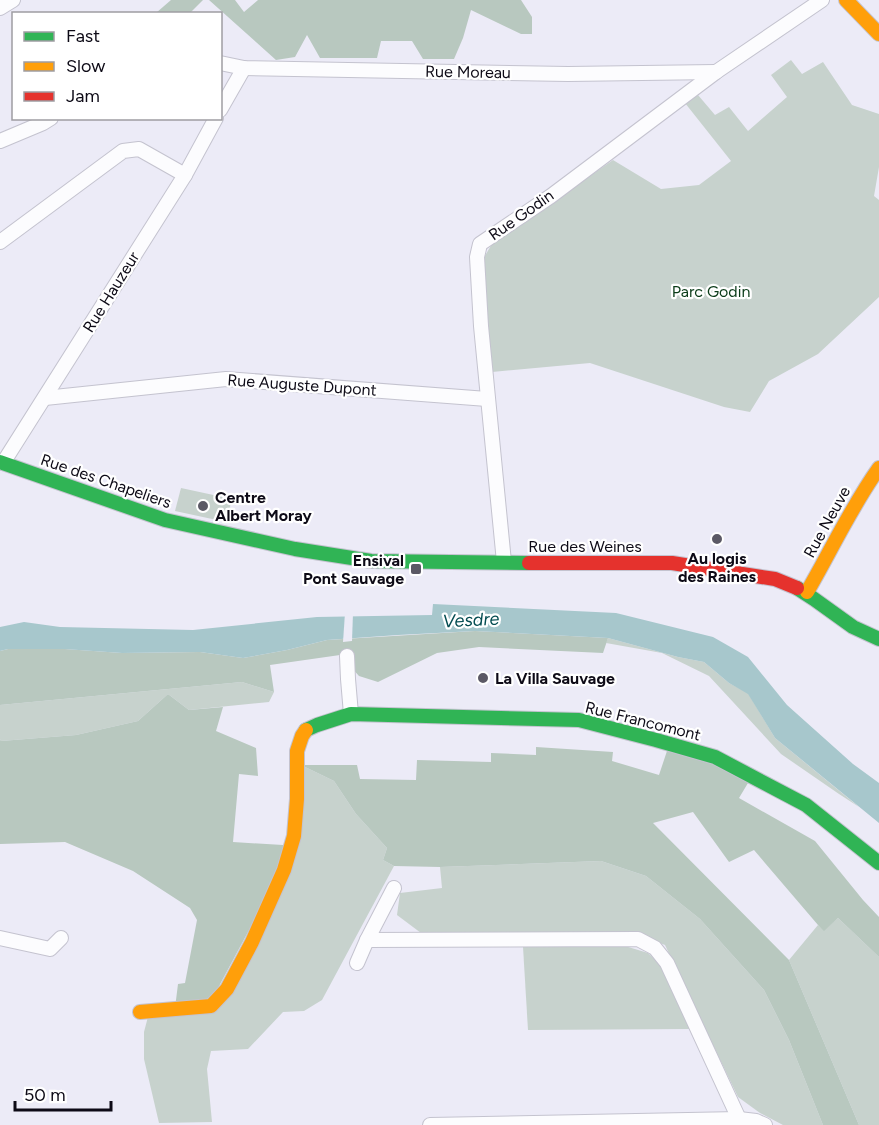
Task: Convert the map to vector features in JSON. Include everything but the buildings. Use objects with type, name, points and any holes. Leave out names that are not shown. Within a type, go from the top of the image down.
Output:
[{"type":"street","points":[[0,9],[13,0]]},
{"type":"street","name":"Rue Godin","points":[[504,562],[487,399],[477,257],[480,244],[550,196],[716,72],[822,0]]},
{"type":"street","points":[[846,0],[879,34]]},
{"type":"street","name":"Rue Moreau","points":[[222,64],[244,69],[568,74],[716,72]]},
{"type":"street","points":[[222,107],[244,69]]},
{"type":"street","points":[[0,141],[48,120]]},
{"type":"street","name":"Rue Hauzeur","points":[[1,462],[45,398],[184,175],[215,120]]},
{"type":"street","points":[[0,242],[123,151],[139,149],[184,175]]},
{"type":"street","name":"Rue Auguste Dupont","points":[[45,398],[226,379],[487,399]]},
{"type":"street","name":"Rue des Chapeliers","points":[[1,462],[165,520],[308,551],[358,559]]},
{"type":"street","name":"Rue Neuve","points":[[807,592],[848,516],[879,468]]},
{"type":"street","name":"Rue des Weines","points":[[358,559],[390,562],[672,562],[789,583],[807,592],[851,626],[879,639]]},
{"type":"street","points":[[347,656],[351,714]]},
{"type":"street","name":"Rue Francomont","points":[[140,1012],[211,1006],[227,988],[252,942],[288,857],[294,836],[297,751],[302,736],[306,730],[316,725],[351,714],[579,720],[656,740],[715,757],[806,805],[879,864]]},
{"type":"street","points":[[357,963],[393,888]]},
{"type":"street","points":[[0,938],[50,949],[61,938]]},
{"type":"street","points":[[367,940],[638,939],[655,948],[667,963],[740,1119]]},
{"type":"street","points":[[430,1125],[740,1119],[765,1125]]},
{"type":"green space","name":"Parc Godin","points":[[791,60],[802,74],[823,62],[852,105],[879,114],[879,167],[874,196],[879,200],[879,297],[818,354],[769,381],[750,412],[724,407],[590,363],[492,372],[483,259],[492,244],[613,160],[661,189],[699,185],[731,161],[685,103],[698,95],[715,115],[729,107],[748,131],[787,97],[771,75]]},
{"type":"green space","name":"Centre Albert Moray","points":[[181,488],[232,499],[226,522],[175,511]]},
{"type":"green space","points":[[608,638],[704,662],[729,683],[748,693],[775,738],[859,807],[781,754],[709,676],[662,653],[606,643]]},
{"type":"green space","points":[[242,682],[274,692],[269,702],[189,710],[168,694],[138,721],[76,735],[1,741],[0,739],[0,705]]},
{"type":"green space","points":[[301,765],[334,781],[356,814],[387,848],[383,860],[394,866],[322,1000],[304,1011],[283,1012],[248,1049],[211,1051],[207,1069],[212,1122],[159,1123],[144,1059],[144,1032],[149,1013],[207,1012],[293,858]]},
{"type":"green space","points":[[601,861],[646,876],[700,919],[764,990],[789,1040],[823,1125],[783,1125],[760,1113],[738,1097],[665,945],[635,933],[421,933],[397,915],[400,893],[442,888],[440,867]]},
{"type":"green space","points":[[838,918],[879,957],[879,1125],[859,1125],[789,960],[818,925],[824,930]]},
{"type":"green space","points":[[625,946],[648,953],[662,966],[690,1029],[528,1030],[523,947]]},
{"type":"shaded area","points":[[171,0],[203,0],[191,12],[157,12]]},
{"type":"shaded area","points":[[209,0],[235,0],[244,12],[258,0],[521,0],[532,17],[532,34],[521,34],[471,10],[454,59],[423,59],[412,41],[381,41],[377,58],[320,58],[307,35],[295,57],[276,60]]},
{"type":"shaded area","points":[[475,631],[608,638],[603,653],[479,647],[437,653],[378,682],[359,676],[340,655],[270,665],[274,692],[242,682],[0,705],[0,651],[8,649],[65,649],[122,653],[200,652],[243,658],[327,640]]},
{"type":"shaded area","points":[[168,694],[189,710],[223,707],[216,731],[256,748],[258,776],[239,774],[233,842],[283,845],[287,859],[210,1003],[175,1008],[178,984],[185,983],[197,920],[190,908],[133,871],[65,842],[0,844],[0,739],[1,741],[76,735],[138,721]]},
{"type":"shaded area","points":[[669,745],[751,778],[739,798],[815,841],[879,917],[879,957],[838,918],[824,931],[754,850],[729,862],[693,812],[653,823],[789,960],[859,1125],[823,1125],[789,1040],[764,990],[700,919],[646,876],[601,861],[440,867],[394,866],[383,860],[387,848],[356,814],[334,781],[301,765],[357,765],[360,779],[416,780],[417,760],[491,762],[491,753],[536,755],[536,747],[613,752],[612,761],[659,775]]},
{"type":"water","name":"Vesdre","points":[[433,604],[616,613],[713,637],[748,657],[787,705],[853,764],[879,783],[879,823],[775,738],[748,694],[729,683],[704,662],[608,638],[475,631],[398,635],[327,640],[243,658],[200,652],[122,653],[64,649],[0,651],[0,627],[24,622],[60,627],[193,630],[317,617],[432,615]]},
{"type":"pier","points":[[345,613],[353,613],[352,641],[343,642]]},
{"type":"traffic: fast","points":[[0,462],[165,520],[295,549],[371,561],[529,563]]},
{"type":"traffic: fast","points":[[797,588],[853,627],[879,639]]},
{"type":"traffic: fast","points":[[306,730],[351,714],[579,720],[715,757],[806,805],[879,863]]},
{"type":"traffic: slow","points":[[846,0],[879,34]]},
{"type":"traffic: slow","points":[[807,592],[850,514],[879,468]]},
{"type":"traffic: slow","points":[[140,1012],[211,1006],[227,989],[252,942],[284,870],[294,836],[297,751],[306,730]]},
{"type":"traffic: jam","points":[[529,563],[672,563],[775,579],[797,588]]},
{"type":"place","name":"Centre Albert Moray","points":[[203,506]]},
{"type":"place","name":"Au logis des Raines","points":[[717,539]]},
{"type":"place","name":"Ensival Pont Sauvage","points":[[416,569]]},
{"type":"place","name":"La Villa Sauvage","points":[[483,678]]}]
